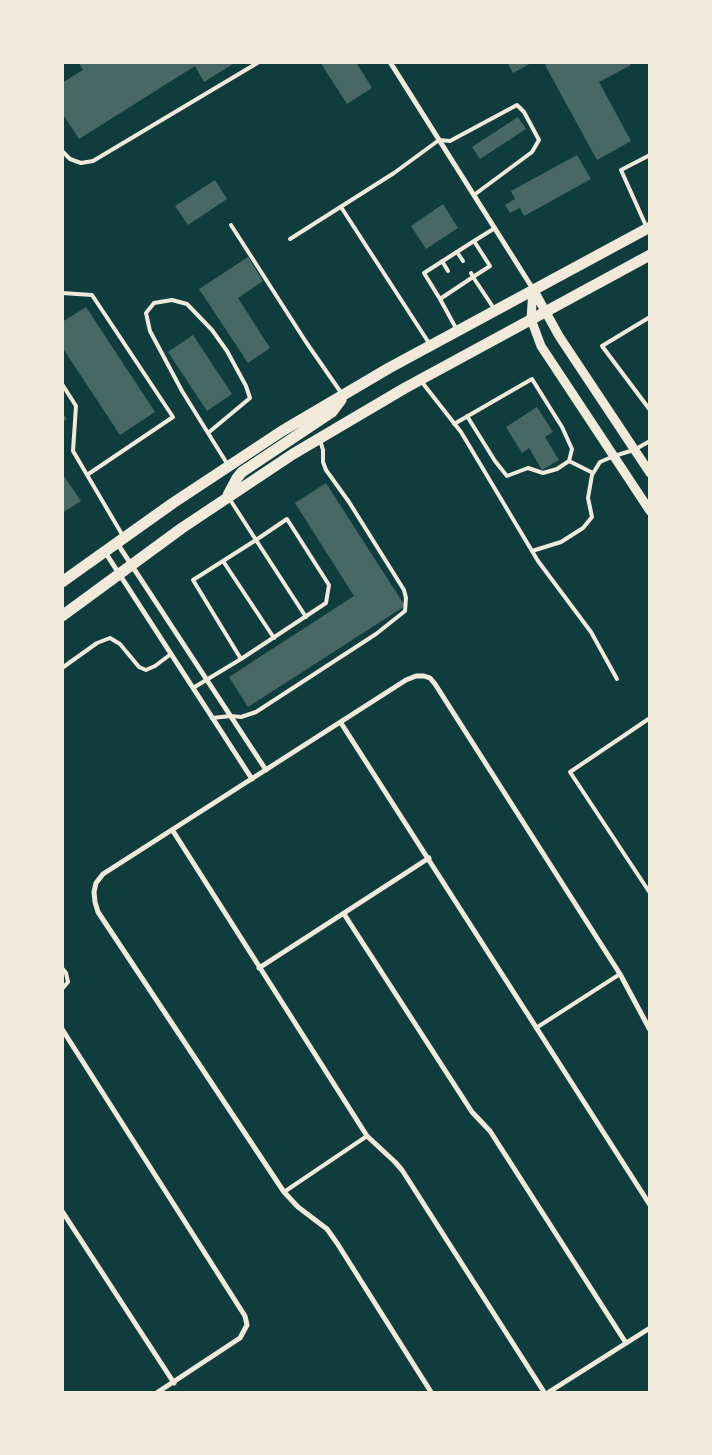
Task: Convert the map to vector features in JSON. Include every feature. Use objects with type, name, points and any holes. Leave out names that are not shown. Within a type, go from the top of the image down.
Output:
[{"type":"main road","points":[[62,582],[228,465],[342,394],[648,228]]},
{"type":"main road","points":[[62,616],[228,496],[318,438],[420,380],[650,255]]},
{"type":"main road","points":[[228,496],[242,472],[332,412],[342,394]]},
{"type":"street","points":[[391,63],[533,289],[559,336],[650,473]]},
{"type":"street","points":[[533,289],[531,319],[541,346],[650,511]]},
{"type":"street","points":[[120,540],[131,565],[266,770]]},
{"type":"street","points":[[104,552],[252,779]]},
{"type":"street","points":[[431,1392],[337,1243],[327,1229],[298,1207],[284,1192],[98,912],[94,892],[96,883],[104,874],[406,680],[416,676],[424,676],[430,678],[435,684],[620,974],[650,1030]]},
{"type":"street","points":[[341,723],[650,1205]]},
{"type":"street","points":[[172,831],[367,1136],[396,1162],[402,1170],[544,1392]]},
{"type":"street","points":[[260,968],[429,858]]},
{"type":"street","points":[[344,914],[472,1112],[490,1131],[626,1344]]},
{"type":"street","points":[[62,1029],[242,1310],[247,1326],[234,1343],[158,1392]]},
{"type":"street","points":[[62,1211],[174,1383]]},
{"type":"street","points":[[549,1392],[650,1328]]},
{"type":"lane","points":[[62,152],[70,159],[81,163],[93,162],[259,62]]},
{"type":"lane","points":[[290,239],[394,173],[439,140],[450,142],[517,105],[524,112],[539,140],[532,152],[474,195]]},
{"type":"lane","points":[[648,228],[621,170],[650,155]]},
{"type":"lane","points":[[340,207],[430,345]]},
{"type":"lane","points":[[231,225],[306,342],[342,394]]},
{"type":"lane","points":[[457,330],[424,273],[495,228]]},
{"type":"lane","points":[[440,298],[472,275],[490,266],[474,241]]},
{"type":"lane","points":[[457,252],[463,261]]},
{"type":"lane","points":[[442,262],[448,271]]},
{"type":"lane","points":[[472,275],[495,310]]},
{"type":"lane","points":[[62,293],[92,295],[174,417],[87,475]]},
{"type":"lane","points":[[208,433],[250,398],[246,386],[228,351],[212,330],[187,304],[172,300],[154,303],[146,313],[150,331],[166,363],[208,433],[228,465]]},
{"type":"lane","points":[[650,317],[602,346],[650,410]]},
{"type":"lane","points":[[454,424],[467,416],[532,379],[562,427],[572,449],[569,461],[557,469],[543,473],[528,468],[507,476],[495,461],[467,416]]},
{"type":"lane","points":[[420,380],[454,424],[532,552],[591,632],[617,679]]},
{"type":"lane","points":[[62,384],[76,406],[73,451],[120,540]]},
{"type":"lane","points":[[212,718],[241,716],[256,712],[376,634],[405,611],[404,590],[349,502],[326,470],[321,443],[318,438]]},
{"type":"lane","points":[[532,552],[561,542],[583,528],[592,517],[588,498],[593,473],[600,462],[634,450],[650,441]]},
{"type":"lane","points":[[569,461],[593,473]]},
{"type":"lane","points":[[228,496],[306,616]]},
{"type":"lane","points":[[193,688],[241,660],[326,603],[329,585],[287,519],[194,580],[241,660]]},
{"type":"lane","points":[[223,561],[274,638]]},
{"type":"lane","points":[[62,668],[97,644],[110,638],[120,644],[139,667],[146,670],[171,654]]},
{"type":"lane","points":[[650,718],[570,772],[650,893]]},
{"type":"lane","points":[[62,968],[66,972],[68,982],[62,989]]},
{"type":"lane","points":[[536,1028],[620,974]]},
{"type":"lane","points":[[284,1192],[367,1136]]},
{"type":"building","points":[[78,62],[236,62],[204,82],[195,66],[79,139],[62,113],[62,83],[83,70]]},
{"type":"building","points":[[320,62],[356,62],[372,88],[347,104]]},
{"type":"building","points":[[507,62],[533,62],[513,73]]},
{"type":"building","points":[[549,62],[629,62],[631,65],[599,82],[631,141],[597,160],[545,65]]},
{"type":"building","points":[[518,117],[526,129],[480,159],[472,147]]},
{"type":"building","points":[[577,155],[591,179],[524,216],[520,208],[510,213],[505,205],[515,199],[511,191]]},
{"type":"building","points":[[215,180],[227,199],[188,225],[175,206]]},
{"type":"building","points":[[443,204],[458,228],[426,249],[411,226]]},
{"type":"building","points":[[248,257],[263,281],[238,298],[270,348],[248,363],[199,289]]},
{"type":"building","points":[[86,307],[155,412],[120,435],[62,347],[62,322]]},
{"type":"building","points":[[193,335],[232,394],[207,411],[168,352]]},
{"type":"building","points":[[537,407],[553,432],[545,437],[559,460],[542,470],[529,448],[522,453],[506,427]]},
{"type":"building","points":[[62,412],[67,419],[62,422]]},
{"type":"building","points":[[62,473],[81,501],[62,513]]},
{"type":"building","points":[[326,483],[405,606],[248,707],[229,677],[354,596],[295,503]]}]
